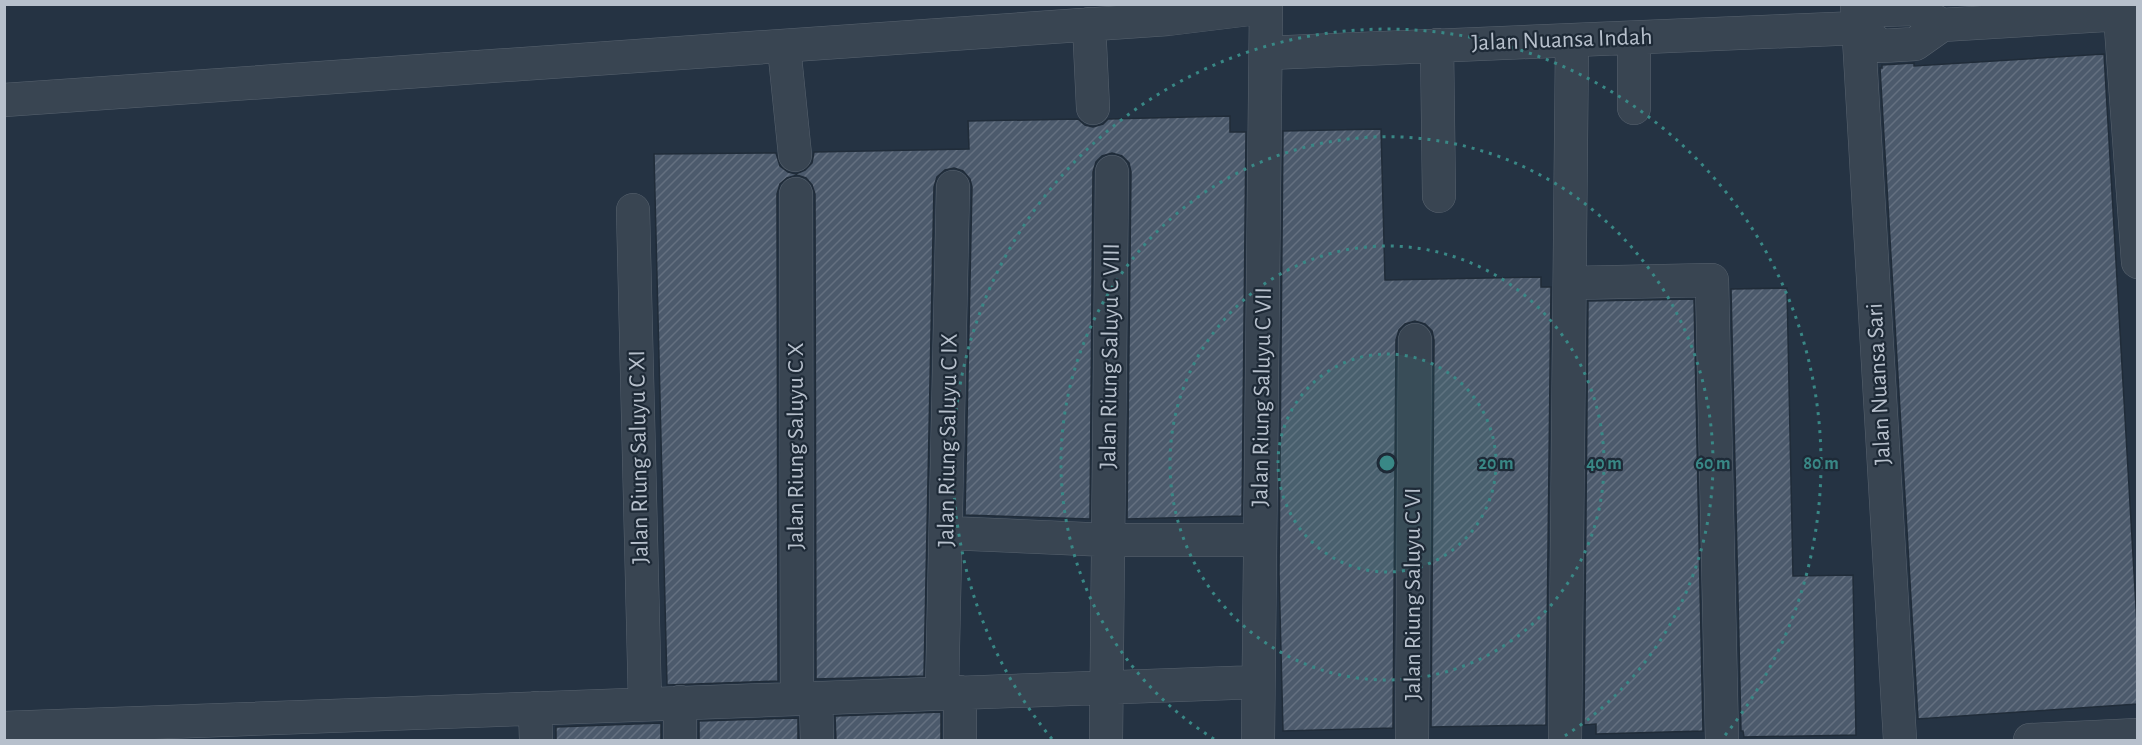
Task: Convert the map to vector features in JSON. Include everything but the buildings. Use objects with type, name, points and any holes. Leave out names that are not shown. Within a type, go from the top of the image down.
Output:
[{"type":"street","points":[[4,100],[784,47],[1183,17],[1266,6]]},
{"type":"street","name":"Jalan Riung Saluyu C VII","points":[[1258,741],[1266,6]]},
{"type":"street","points":[[1865,26],[1878,10],[1914,9],[1942,25],[2133,10],[2138,262]]},
{"type":"street","points":[[1089,24],[1093,108]]},
{"type":"street","name":"Jalan Nuansa Indah","points":[[1267,52],[1634,38],[1865,26],[1915,44],[1942,25]]},
{"type":"street","name":"Jalan Nuansa Sari","points":[[1865,26],[1900,741]]},
{"type":"street","points":[[1634,38],[1634,108]]},
{"type":"street","points":[[1565,741],[1572,40]]},
{"type":"street","points":[[1437,45],[1439,196]]},
{"type":"street","points":[[784,47],[795,155]]},
{"type":"street","name":"Jalan Riung Saluyu C VIII","points":[[1106,687],[1112,172]]},
{"type":"street","name":"Jalan Riung Saluyu C IX","points":[[953,187],[947,533],[951,693],[960,741]]},
{"type":"street","name":"Jalan Riung Saluyu C X","points":[[796,194],[807,698],[817,741]]},
{"type":"street","name":"Jalan Riung Saluyu C XI","points":[[633,210],[645,704]]},
{"type":"street","points":[[1570,274],[1610,267]]},
{"type":"street","points":[[1570,274],[1712,280],[1722,741]]},
{"type":"street","name":"Jalan Riung Saluyu C VI","points":[[1412,741],[1415,340]]},
{"type":"street","points":[[947,533],[1108,540],[1260,540]]},
{"type":"street","points":[[4,728],[62,733],[396,727],[535,708],[1258,682]]},
{"type":"street","points":[[1106,687],[1106,741]]},
{"type":"street","points":[[680,702],[680,741]]},
{"type":"street","points":[[535,708],[536,741]]},
{"type":"street","points":[[2030,741],[2130,737]]}]
